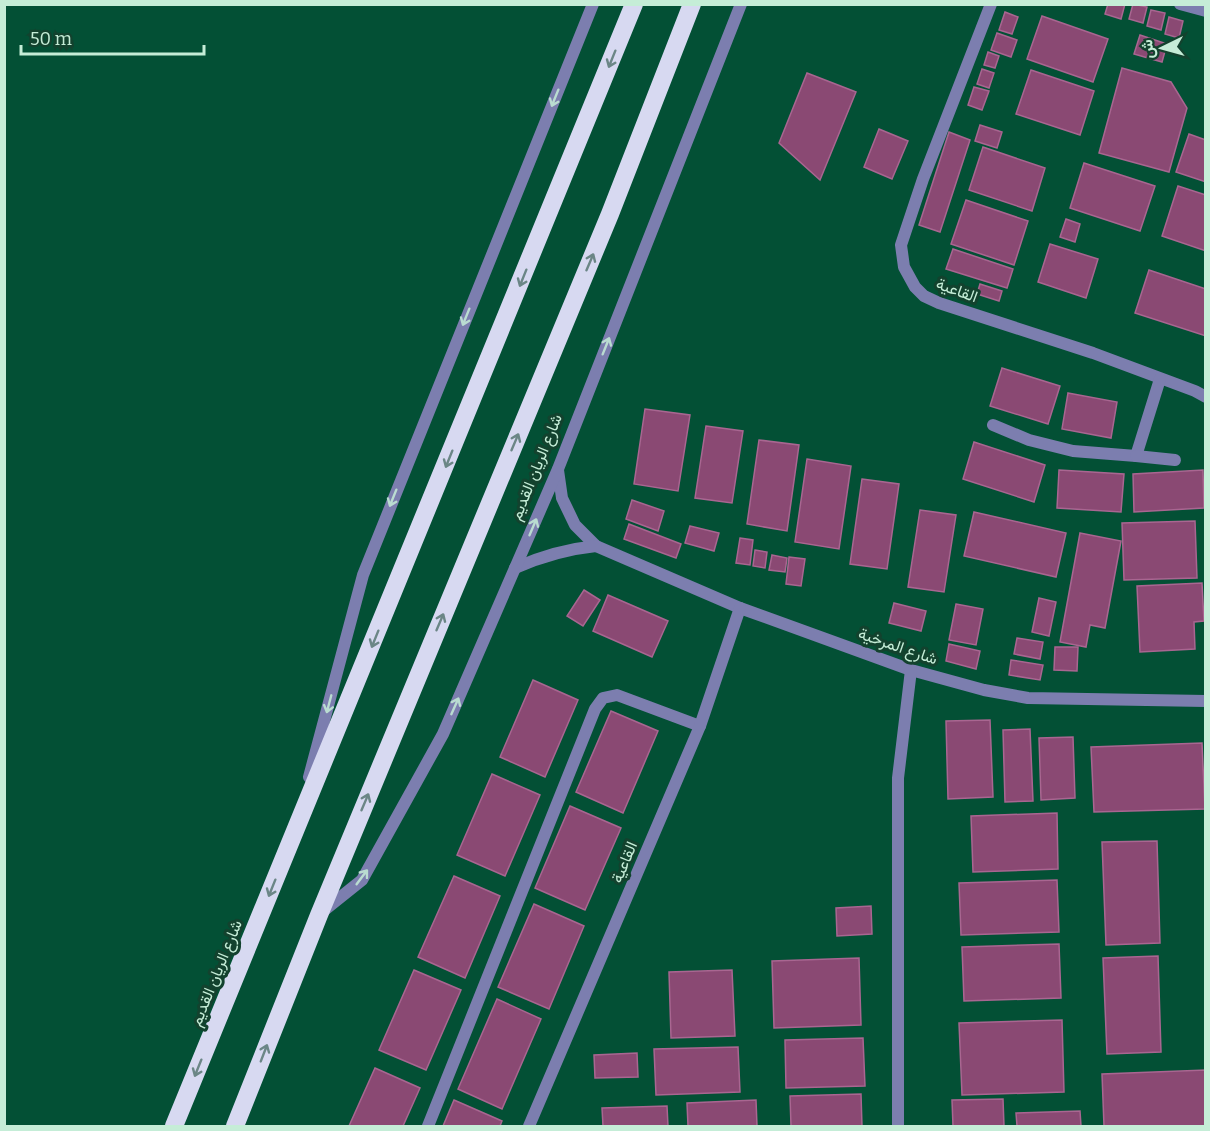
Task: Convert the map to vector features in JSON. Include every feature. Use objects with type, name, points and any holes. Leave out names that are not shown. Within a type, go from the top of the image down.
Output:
[{"type":"highway","name":"شارع الريان القديم","points":[[174,1126],[634,4]]},
{"type":"highway","name":"شارع الريان القديم","points":[[235,1126],[319,915],[610,214],[692,4]]},
{"type":"street","name":"شارع الريان القديم","points":[[294,834],[363,575],[592,4]]},
{"type":"street","name":"شارع الريان القديم","points":[[319,915],[362,880],[443,734],[558,469],[741,4]]},
{"type":"street","name":"القاعية","points":[[991,4],[923,179],[901,245],[904,267],[924,296],[939,303],[1092,353],[1206,397]]},
{"type":"street","points":[[1180,4],[1206,11]]},
{"type":"street","points":[[1136,456],[1160,379]]},
{"type":"street","points":[[993,425],[1029,440],[1073,451],[1175,460]]},
{"type":"street","name":"شارع المرخية","points":[[558,469],[562,498],[574,525],[596,546],[740,608],[910,670],[993,692],[1028,698],[1206,701]]},
{"type":"street","name":"شارع المرخية","points":[[515,568],[541,556],[568,549],[596,546]]},
{"type":"street","name":"القاعية","points":[[529,1126],[700,726],[740,608]]},
{"type":"street","points":[[898,1126],[898,778],[910,670]]},
{"type":"street","points":[[428,1126],[595,709],[603,698],[617,694],[700,726]]},
{"type":"building","points":[[1108,4],[1125,4],[1121,19],[1105,14]]},
{"type":"building","points":[[1133,4],[1147,7],[1143,23],[1129,19]]},
{"type":"building","points":[[1151,10],[1165,13],[1161,30],[1147,26]]},
{"type":"building","points":[[1005,12],[1018,17],[1012,34],[999,30]]},
{"type":"building","points":[[1042,16],[1108,39],[1093,82],[1027,59]]},
{"type":"building","points":[[1169,17],[1183,21],[1179,38],[1165,34]]},
{"type":"building","points":[[997,33],[1017,40],[1011,57],[991,50]]},
{"type":"building","points":[[1140,35],[1167,44],[1162,62],[1134,54]]},
{"type":"building","points":[[988,52],[999,56],[995,68],[984,65]]},
{"type":"building","points":[[1122,68],[1171,82],[1187,108],[1169,172],[1099,153]]},
{"type":"building","points":[[982,69],[994,73],[989,88],[977,84]]},
{"type":"building","points":[[1031,70],[1094,91],[1080,135],[1016,114]]},
{"type":"building","points":[[807,73],[856,92],[820,180],[779,143]]},
{"type":"building","points":[[974,87],[989,91],[982,110],[968,105]]},
{"type":"building","points":[[980,125],[1002,132],[997,148],[975,141]]},
{"type":"building","points":[[879,129],[908,141],[892,179],[864,167]]},
{"type":"building","points":[[949,132],[970,140],[940,232],[919,225]]},
{"type":"building","points":[[1189,134],[1206,140],[1206,182],[1176,172]]},
{"type":"building","points":[[983,147],[1045,168],[1032,211],[969,190]]},
{"type":"building","points":[[1084,163],[1155,186],[1140,231],[1070,208]]},
{"type":"building","points":[[1178,186],[1206,195],[1206,251],[1162,236]]},
{"type":"building","points":[[966,200],[1028,221],[1014,265],[951,244]]},
{"type":"building","points":[[1066,219],[1080,224],[1075,242],[1060,237]]},
{"type":"building","points":[[1050,244],[1098,259],[1086,298],[1038,282]]},
{"type":"building","points":[[953,249],[1013,269],[1007,288],[946,269]]},
{"type":"building","points":[[1149,270],[1206,289],[1206,336],[1135,313]]},
{"type":"building","points":[[980,284],[1002,291],[999,301],[977,294]]},
{"type":"building","points":[[1002,368],[1060,386],[1048,424],[990,406]]},
{"type":"building","points":[[1068,393],[1117,402],[1111,438],[1062,429]]},
{"type":"building","points":[[645,409],[690,415],[678,491],[634,484]]},
{"type":"building","points":[[706,426],[743,431],[732,503],[695,498]]},
{"type":"building","points":[[759,440],[799,445],[787,531],[747,524]]},
{"type":"building","points":[[974,442],[1045,465],[1034,502],[963,479]]},
{"type":"building","points":[[807,459],[851,466],[839,549],[795,542]]},
{"type":"building","points":[[1059,470],[1124,474],[1121,512],[1057,508]]},
{"type":"building","points":[[1203,470],[1204,508],[1134,512],[1133,474]]},
{"type":"building","points":[[862,479],[899,484],[887,569],[850,564]]},
{"type":"building","points":[[632,500],[664,511],[658,531],[626,519]]},
{"type":"building","points":[[920,510],[956,515],[944,592],[908,587]]},
{"type":"building","points":[[974,512],[1066,533],[1056,577],[964,556]]},
{"type":"building","points":[[1195,521],[1197,578],[1124,580],[1122,523]]},
{"type":"building","points":[[629,524],[681,544],[676,558],[624,539]]},
{"type":"building","points":[[690,526],[719,533],[714,551],[685,543]]},
{"type":"building","points":[[1080,533],[1121,541],[1105,628],[1090,625],[1086,647],[1060,642]]},
{"type":"building","points":[[740,538],[753,540],[750,565],[736,563]]},
{"type":"building","points":[[755,550],[767,552],[765,568],[753,566]]},
{"type":"building","points":[[772,555],[787,558],[785,572],[769,570]]},
{"type":"building","points":[[789,557],[805,559],[801,586],[786,584]]},
{"type":"building","points":[[1202,583],[1204,621],[1194,622],[1195,649],[1140,652],[1137,586]]},
{"type":"building","points":[[584,590],[600,600],[583,626],[567,616]]},
{"type":"building","points":[[608,595],[668,621],[652,657],[593,631]]},
{"type":"building","points":[[1039,598],[1056,602],[1049,636],[1032,632]]},
{"type":"building","points":[[894,603],[926,611],[921,631],[889,623]]},
{"type":"building","points":[[956,604],[983,609],[976,645],[949,640]]},
{"type":"building","points":[[1017,638],[1043,642],[1040,659],[1014,654]]},
{"type":"building","points":[[949,644],[980,651],[976,669],[946,661]]},
{"type":"building","points":[[1055,647],[1078,647],[1077,671],[1054,670]]},
{"type":"building","points":[[1011,660],[1043,665],[1040,680],[1009,675]]},
{"type":"building","points":[[533,680],[578,700],[545,777],[500,757]]},
{"type":"building","points":[[611,711],[658,731],[623,813],[576,792]]},
{"type":"building","points":[[990,720],[993,797],[948,799],[946,721]]},
{"type":"building","points":[[1030,729],[1033,801],[1005,802],[1003,730]]},
{"type":"building","points":[[1073,737],[1075,798],[1041,800],[1039,738]]},
{"type":"building","points":[[1202,743],[1205,809],[1094,812],[1091,747]]},
{"type":"building","points":[[492,774],[540,795],[505,876],[457,855]]},
{"type":"building","points":[[570,806],[621,828],[585,910],[535,888]]},
{"type":"building","points":[[1057,813],[1058,869],[973,872],[971,816]]},
{"type":"building","points":[[1157,841],[1160,943],[1106,945],[1102,842]]},
{"type":"building","points":[[454,876],[500,896],[465,978],[418,957]]},
{"type":"building","points":[[1057,880],[1059,932],[961,935],[959,883]]},
{"type":"building","points":[[534,904],[584,926],[549,1009],[498,987]]},
{"type":"building","points":[[871,906],[872,934],[837,936],[836,908]]},
{"type":"building","points":[[1059,944],[1061,998],[964,1001],[962,947]]},
{"type":"building","points":[[1158,956],[1161,1052],[1107,1054],[1103,958]]},
{"type":"building","points":[[859,958],[861,1025],[774,1028],[772,961]]},
{"type":"building","points":[[414,970],[461,990],[426,1070],[379,1050]]},
{"type":"building","points":[[732,970],[735,1036],[671,1038],[669,972]]},
{"type":"building","points":[[497,999],[541,1019],[502,1109],[458,1089]]},
{"type":"building","points":[[1062,1020],[1064,1092],[962,1095],[959,1023]]},
{"type":"building","points":[[863,1038],[865,1086],[786,1088],[785,1040]]},
{"type":"building","points":[[738,1047],[740,1092],[656,1095],[654,1049]]},
{"type":"building","points":[[637,1053],[638,1077],[595,1078],[594,1055]]},
{"type":"building","points":[[375,1068],[420,1088],[403,1126],[349,1126]]},
{"type":"building","points":[[1206,1070],[1206,1126],[1104,1126],[1102,1074]]},
{"type":"building","points":[[861,1094],[862,1126],[791,1126],[790,1096]]},
{"type":"building","points":[[1003,1099],[1004,1126],[953,1126],[952,1100]]},
{"type":"building","points":[[454,1100],[502,1121],[500,1126],[443,1126]]},
{"type":"building","points":[[756,1100],[757,1126],[688,1126],[687,1103]]},
{"type":"building","points":[[667,1106],[668,1126],[603,1126],[602,1108]]},
{"type":"building","points":[[1080,1111],[1081,1126],[1017,1126],[1016,1113]]}]
